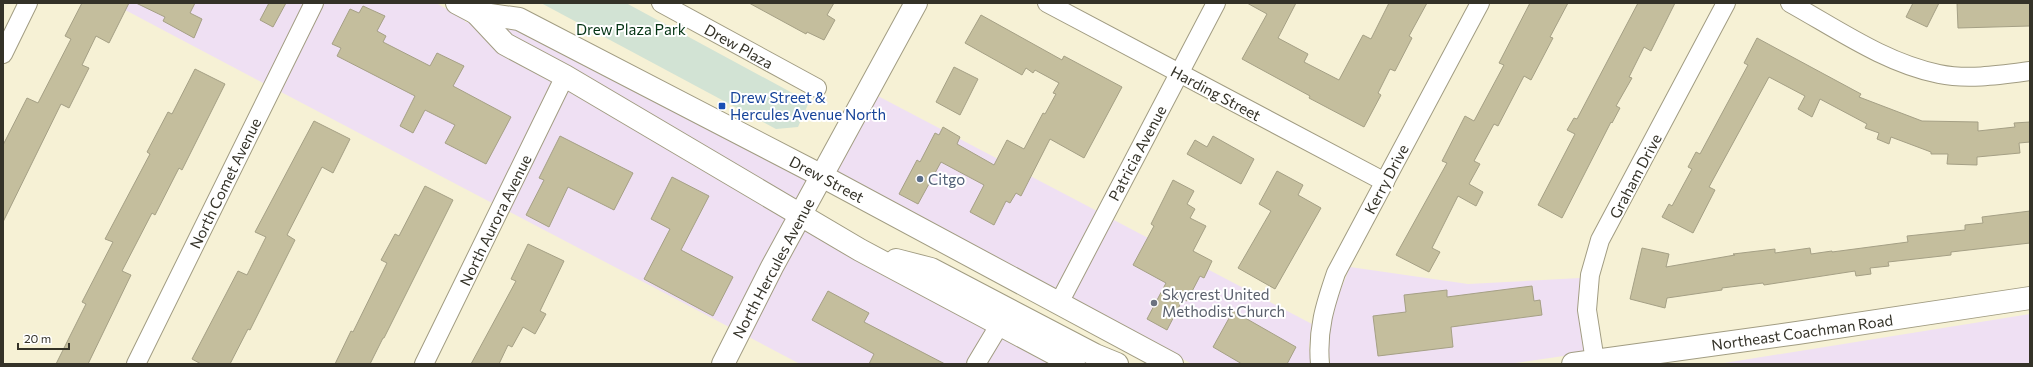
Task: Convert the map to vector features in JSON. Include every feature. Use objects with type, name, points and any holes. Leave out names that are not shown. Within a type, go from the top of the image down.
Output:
[{"type":"main road","name":"Drew Street","points":[[457,3],[519,19],[822,176],[1172,364]]},
{"type":"main road","name":"North Hercules Avenue","points":[[723,364],[800,215],[916,3]]},
{"type":"main road","name":"Drew Street","points":[[478,8],[505,44],[565,76],[860,250],[1008,319],[1117,364]]},
{"type":"main road","name":"Northeast Coachman Road","points":[[1573,364],[1797,334],[2030,298]]},
{"type":"main road","points":[[1008,319],[1027,310],[1038,311],[1050,314],[1101,340],[1148,351]]},
{"type":"main road","name":"Drew Street","points":[[1008,319],[1074,364]]},
{"type":"street","points":[[3,54],[28,3]]},
{"type":"street","name":"North Comet Avenue","points":[[136,364],[314,3]]},
{"type":"street","name":"Drew Plaza","points":[[661,3],[817,88]]},
{"type":"street","name":"Harding Street","points":[[1047,3],[1385,182]]},
{"type":"street","name":"Patricia Avenue","points":[[1059,303],[1178,73],[1216,3]]},
{"type":"street","name":"Kerry Drive","points":[[1320,364],[1318,344],[1323,310],[1336,273],[1480,3]]},
{"type":"street","name":"Graham Drive","points":[[1595,361],[1587,310],[1590,275],[1600,240],[1726,3]]},
{"type":"street","points":[[1790,3],[1888,58],[1939,74],[1990,77],[2030,71]]},
{"type":"street","name":"North Aurora Avenue","points":[[424,364],[565,76]]},
{"type":"street","points":[[976,364],[1008,319]]},
{"type":"shaded area","points":[[112,3],[305,3],[265,84]]},
{"type":"shaded area","points":[[324,3],[436,3],[465,19],[465,22],[471,22],[553,81],[492,203],[281,92]]},
{"type":"shaded area","points":[[502,27],[516,29],[809,180],[797,202],[511,36]]},
{"type":"shaded area","points":[[568,89],[788,219],[731,328],[508,211]]},
{"type":"shaded area","points":[[876,95],[1097,211],[1055,290],[834,171]]},
{"type":"shaded area","points":[[1112,219],[1312,324],[1309,346],[1311,364],[1192,364],[1159,346],[1159,344],[1151,342],[1071,298]]},
{"type":"shaded area","points":[[803,228],[850,255],[849,257],[857,259],[987,329],[966,364],[800,364],[747,336]]},
{"type":"shaded area","points":[[1350,267],[1468,284],[1580,278],[1578,310],[1584,353],[1508,364],[1330,364],[1328,343],[1332,311]]},
{"type":"shaded area","points":[[2030,314],[2030,364],[1718,364]]},
{"type":"shaded area","points":[[1002,337],[1054,364],[986,364]]},
{"type":"green space","name":"Drew Plaza Park","points":[[541,3],[626,3],[809,102],[798,127],[776,129]]},
{"type":"building","points":[[82,3],[129,3],[109,43],[96,36],[82,65],[89,68],[69,108],[61,104],[3,222],[3,145],[27,98],[38,103],[71,39],[65,36]]},
{"type":"building","points":[[136,3],[195,3],[190,13],[202,19],[194,38],[163,21],[165,17]]},
{"type":"building","points":[[269,3],[286,3],[273,27],[260,20]]},
{"type":"building","points":[[749,3],[834,3],[827,15],[835,20],[824,40],[807,32],[806,34]]},
{"type":"building","points":[[1247,3],[1296,3],[1278,38],[1308,54],[1304,62],[1339,80],[1363,35],[1371,39],[1389,3],[1427,3],[1409,36],[1412,38],[1395,71],[1390,69],[1378,93],[1381,95],[1364,127],[1309,98],[1310,96],[1242,59],[1267,14]]},
{"type":"building","points":[[1530,3],[1568,3],[1550,37],[1553,38],[1531,80],[1524,76],[1498,126],[1494,124],[1474,161],[1480,164],[1469,184],[1483,192],[1476,206],[1458,196],[1432,248],[1440,252],[1429,272],[1396,255],[1447,163],[1442,161],[1465,116],[1474,121],[1504,65],[1499,63]]},
{"type":"building","points":[[1638,3],[1675,3],[1651,51],[1644,47],[1629,77],[1632,78],[1616,106],[1620,108],[1612,123],[1611,122],[1562,218],[1538,205],[1575,134],[1567,130],[1574,118],[1577,119]]},
{"type":"building","points":[[1913,3],[1939,3],[1927,27],[1906,17]]},
{"type":"building","points":[[1957,3],[2030,3],[2030,26],[1958,28]]},
{"type":"building","points":[[363,6],[385,16],[377,31],[386,36],[383,42],[430,66],[437,53],[464,66],[453,86],[511,117],[486,164],[445,143],[455,125],[425,110],[413,133],[400,126],[415,96],[337,56],[341,48],[332,44],[350,9],[359,13]]},
{"type":"building","points":[[981,15],[1062,60],[1064,56],[1122,87],[1084,158],[1050,139],[1021,196],[1016,193],[1010,203],[1006,201],[994,225],[970,212],[984,185],[941,162],[918,204],[899,194],[917,160],[920,162],[935,133],[939,135],[943,127],[960,137],[957,144],[994,165],[1007,140],[1024,149],[1043,113],[1045,114],[1056,94],[1053,93],[1059,83],[1035,70],[1033,73],[1026,68],[1022,75],[965,43]]},
{"type":"building","points":[[1757,38],[1861,94],[1859,97],[1922,121],[1978,122],[1978,131],[2015,127],[2014,123],[2030,122],[2030,142],[2019,143],[2020,153],[1977,157],[1977,165],[1947,164],[1948,154],[1931,154],[1931,152],[1891,137],[1889,144],[1877,139],[1879,133],[1865,128],[1867,124],[1820,99],[1812,117],[1798,109],[1805,96],[1769,77],[1709,187],[1715,190],[1693,233],[1662,217],[1669,204],[1672,206],[1692,169],[1688,167],[1696,152],[1700,154],[1748,65],[1744,63]]},
{"type":"building","points":[[954,67],[978,79],[960,115],[936,102]]},
{"type":"building","points":[[195,69],[225,84],[182,170],[179,168],[155,215],[152,213],[122,271],[131,275],[88,364],[56,364],[86,304],[82,302],[113,242],[105,239],[150,154],[147,152],[168,112],[172,114]]},
{"type":"building","points":[[314,121],[350,139],[333,173],[322,167],[287,235],[295,240],[250,330],[248,329],[230,364],[201,364],[192,359],[238,271],[247,275],[266,237],[255,232]]},
{"type":"building","points":[[560,136],[633,173],[614,210],[568,187],[549,227],[526,215],[544,180],[539,178]]},
{"type":"building","points":[[1213,136],[1254,159],[1241,184],[1187,154],[1195,140],[1207,147]]},
{"type":"building","points":[[1277,171],[1303,185],[1298,195],[1321,208],[1275,289],[1238,268],[1271,211],[1259,204]]},
{"type":"building","points":[[672,177],[709,196],[681,250],[733,277],[713,316],[644,279],[670,229],[651,219]]},
{"type":"building","points":[[1173,180],[1194,191],[1187,204],[1195,209],[1190,218],[1206,226],[1193,251],[1212,261],[1204,278],[1200,276],[1187,301],[1183,299],[1167,330],[1147,319],[1166,283],[1133,265],[1154,226],[1151,224]]},
{"type":"building","points":[[425,186],[453,200],[384,338],[370,364],[335,364],[351,331],[353,332],[387,263],[381,260],[395,234],[399,236]]},
{"type":"building","points":[[2030,211],[2030,243],[1951,252],[1951,255],[1888,262],[1889,266],[1870,268],[1871,274],[1856,276],[1855,271],[1764,285],[1763,283],[1722,288],[1722,290],[1667,298],[1665,308],[1630,299],[1642,248],[1669,254],[1666,267],[1735,255],[1733,254],[1775,249],[1775,253],[1810,248],[1811,254],[1832,252],[1908,242],[1907,236],[1965,230],[1965,225],[1983,223],[1982,217]]},
{"type":"building","points":[[528,244],[564,261],[540,311],[546,314],[535,334],[523,327],[512,347],[508,345],[499,364],[471,364],[516,281],[511,279]]},
{"type":"building","points":[[1532,286],[1534,301],[1540,300],[1542,315],[1451,327],[1453,347],[1378,356],[1373,316],[1406,312],[1404,295],[1447,290],[1447,297]]},
{"type":"building","points":[[828,291],[869,313],[864,322],[945,364],[869,364],[874,354],[812,320]]},
{"type":"building","points":[[1233,311],[1296,347],[1287,364],[1242,364],[1213,347]]},
{"type":"place","name":"Drew Street & Hercules Avenue North","points":[[722,106]]},
{"type":"place","name":"Citgo","points":[[920,179]]},
{"type":"place","name":"Skycrest United Methodist Church","points":[[1154,303]]}]
